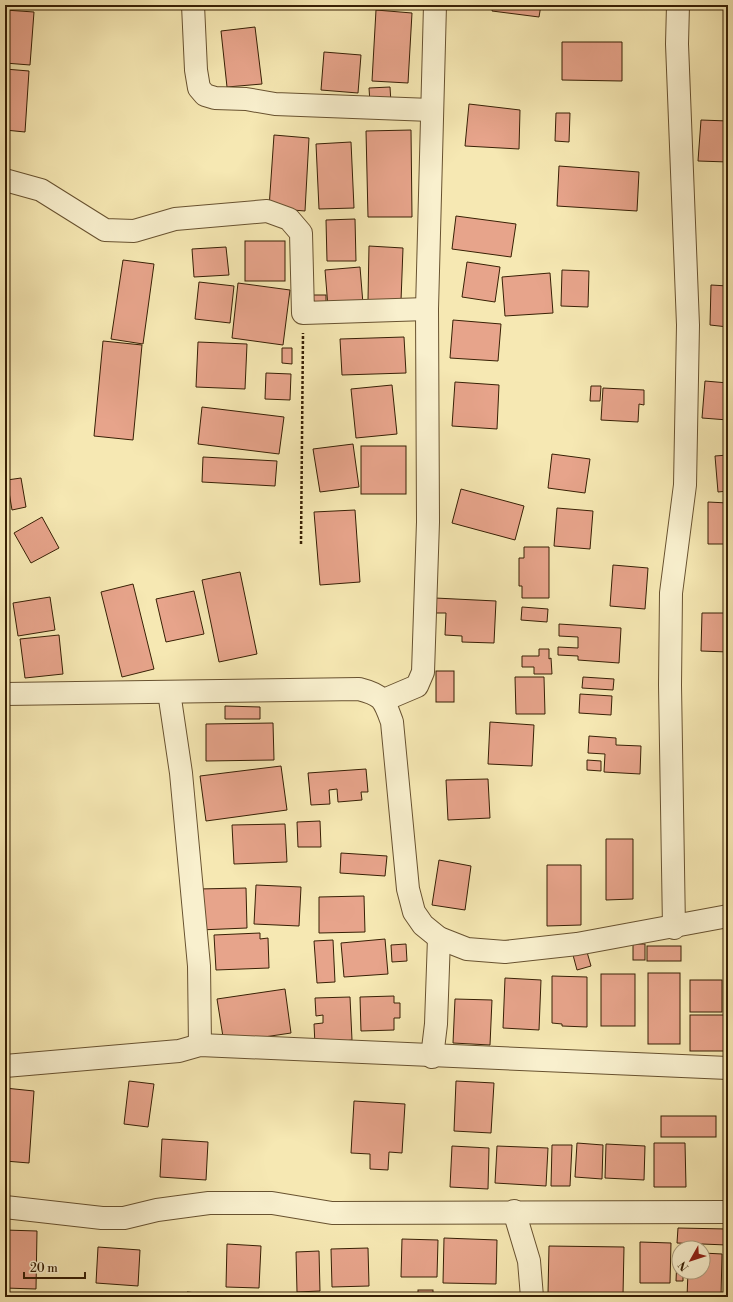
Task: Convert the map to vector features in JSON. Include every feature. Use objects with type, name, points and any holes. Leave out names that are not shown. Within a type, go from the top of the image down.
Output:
[{"type":"street","points":[[193,5],[196,70],[199,88],[205,95],[215,98],[246,99],[276,104],[432,110]]},
{"type":"street","points":[[384,700],[417,686],[423,672],[428,522],[427,309],[435,5]]},
{"type":"street","points":[[674,928],[670,686],[671,593],[685,485],[688,325],[677,44],[678,5]]},
{"type":"street","points":[[5,180],[41,190],[105,230],[134,231],[175,219],[267,211],[289,219],[301,233],[303,313],[427,309]]},
{"type":"street","points":[[5,694],[359,689],[374,692],[384,700],[392,722],[408,889],[414,912],[423,925],[439,938],[467,949],[505,952],[577,944],[674,928],[728,916]]},
{"type":"street","points":[[169,692],[180,773],[199,966],[200,1046]]},
{"type":"street","points":[[432,1057],[436,1024],[439,938]]},
{"type":"street","points":[[5,1066],[179,1051],[200,1046],[432,1057],[728,1068]]},
{"type":"street","points":[[5,1207],[102,1218],[124,1218],[157,1210],[209,1203],[272,1203],[332,1213],[514,1211],[728,1212]]},
{"type":"street","points":[[514,1211],[529,1261],[532,1297]]},
{"type":"path","points":[[302,544],[303,313]]},
{"type":"building","points":[[5,5],[37,5],[37,7],[5,7]]},
{"type":"building","points":[[493,5],[541,5],[539,17],[492,11]]},
{"type":"building","points":[[5,10],[34,12],[30,65],[5,63]]},
{"type":"building","points":[[376,10],[412,13],[408,83],[372,81]]},
{"type":"building","points":[[255,27],[262,84],[227,87],[221,31]]},
{"type":"building","points":[[562,42],[622,42],[622,81],[562,80]]},
{"type":"building","points":[[324,52],[361,55],[358,93],[321,90]]},
{"type":"building","points":[[5,69],[29,71],[25,132],[5,130]]},
{"type":"building","points":[[390,87],[391,103],[370,103],[369,88]]},
{"type":"building","points":[[469,104],[520,110],[519,149],[465,146]]},
{"type":"building","points":[[556,113],[570,113],[569,142],[555,141]]},
{"type":"building","points":[[701,120],[728,121],[728,162],[698,161]]},
{"type":"building","points":[[411,130],[412,217],[368,217],[366,131]]},
{"type":"building","points":[[274,135],[309,138],[305,211],[269,208]]},
{"type":"building","points":[[351,142],[354,208],[319,209],[316,144]]},
{"type":"building","points":[[559,166],[639,172],[637,211],[557,206]]},
{"type":"building","points":[[456,216],[516,224],[511,257],[452,249]]},
{"type":"building","points":[[355,219],[356,261],[327,261],[326,220]]},
{"type":"building","points":[[245,241],[285,241],[285,281],[245,281]]},
{"type":"building","points":[[369,246],[403,248],[401,301],[368,300]]},
{"type":"building","points":[[226,247],[229,275],[194,277],[192,249]]},
{"type":"building","points":[[123,260],[154,264],[143,344],[111,339]]},
{"type":"building","points":[[467,262],[500,267],[495,302],[462,297]]},
{"type":"building","points":[[360,267],[363,304],[328,307],[325,270]]},
{"type":"building","points":[[562,270],[589,271],[588,307],[561,306]]},
{"type":"building","points":[[550,273],[553,313],[505,316],[502,277]]},
{"type":"building","points":[[199,282],[234,286],[230,323],[195,319]]},
{"type":"building","points":[[238,283],[290,290],[283,345],[232,338]]},
{"type":"building","points":[[711,285],[728,286],[728,327],[710,325]]},
{"type":"building","points":[[313,295],[326,295],[326,310],[313,310]]},
{"type":"building","points":[[453,320],[501,324],[498,361],[450,358]]},
{"type":"building","points":[[404,337],[406,373],[342,375],[340,339]]},
{"type":"building","points":[[103,341],[142,345],[133,440],[94,436]]},
{"type":"building","points":[[198,342],[247,344],[245,389],[196,387]]},
{"type":"building","points":[[282,348],[292,348],[292,364],[282,363]]},
{"type":"building","points":[[266,373],[291,374],[290,400],[265,399]]},
{"type":"building","points":[[705,381],[728,383],[728,420],[702,418]]},
{"type":"building","points":[[455,382],[499,385],[497,429],[452,426]]},
{"type":"building","points":[[392,385],[397,434],[356,438],[351,389]]},
{"type":"building","points":[[591,386],[601,386],[600,401],[590,401]]},
{"type":"building","points":[[603,388],[644,390],[644,405],[639,404],[638,422],[601,420]]},
{"type":"building","points":[[202,407],[284,417],[279,454],[198,444]]},
{"type":"building","points":[[353,444],[359,487],[320,492],[313,449]]},
{"type":"building","points":[[361,446],[406,446],[406,494],[361,494]]},
{"type":"building","points":[[552,454],[590,459],[585,493],[548,488]]},
{"type":"building","points":[[728,455],[728,491],[718,492],[715,456]]},
{"type":"building","points":[[203,457],[277,461],[275,486],[202,482]]},
{"type":"building","points":[[21,478],[26,507],[12,510],[7,480]]},
{"type":"building","points":[[461,489],[524,506],[515,540],[452,523]]},
{"type":"building","points":[[708,502],[728,503],[728,544],[708,544]]},
{"type":"building","points":[[557,508],[593,511],[590,549],[554,546]]},
{"type":"building","points":[[355,510],[360,582],[320,585],[314,512]]},
{"type":"building","points":[[42,517],[59,548],[31,563],[14,533]]},
{"type":"building","points":[[524,547],[549,547],[549,598],[522,598],[522,586],[519,586],[519,558],[524,558]]},
{"type":"building","points":[[613,565],[648,568],[645,609],[610,606]]},
{"type":"building","points":[[240,572],[257,654],[219,662],[202,580]]},
{"type":"building","points":[[133,584],[154,669],[122,677],[101,592]]},
{"type":"building","points":[[194,591],[204,634],[166,642],[156,599]]},
{"type":"building","points":[[50,597],[55,630],[18,636],[13,603]]},
{"type":"building","points":[[435,598],[496,601],[494,643],[462,642],[462,636],[445,635],[446,613],[434,613]]},
{"type":"building","points":[[522,607],[548,609],[547,622],[521,620]]},
{"type":"building","points":[[702,613],[728,613],[728,652],[701,651]]},
{"type":"building","points":[[559,624],[621,628],[619,663],[578,660],[578,656],[558,655],[558,647],[578,648],[578,637],[559,636]]},
{"type":"building","points":[[59,635],[63,674],[25,678],[20,639]]},
{"type":"building","points":[[539,649],[549,649],[552,674],[534,674],[534,667],[522,667],[522,656],[539,656]]},
{"type":"building","points":[[436,671],[454,671],[454,702],[436,702]]},
{"type":"building","points":[[515,677],[544,677],[545,714],[516,714]]},
{"type":"building","points":[[583,677],[614,679],[613,690],[582,688]]},
{"type":"building","points":[[580,694],[612,696],[611,715],[579,713]]},
{"type":"building","points":[[225,706],[260,707],[260,719],[225,719]]},
{"type":"building","points":[[490,722],[534,725],[532,766],[488,764]]},
{"type":"building","points":[[273,723],[274,760],[206,761],[206,724]]},
{"type":"building","points":[[589,736],[616,738],[616,745],[641,746],[640,774],[604,772],[605,754],[588,753]]},
{"type":"building","points":[[587,760],[601,761],[601,771],[587,770]]},
{"type":"building","points":[[281,766],[287,810],[206,821],[200,776]]},
{"type":"building","points":[[366,769],[368,792],[361,792],[362,800],[338,802],[337,789],[329,790],[330,804],[311,805],[308,773]]},
{"type":"building","points":[[488,779],[490,818],[448,820],[446,780]]},
{"type":"building","points":[[320,821],[321,847],[298,847],[297,822]]},
{"type":"building","points":[[285,824],[287,862],[234,864],[232,825]]},
{"type":"building","points":[[606,839],[633,839],[633,899],[606,900]]},
{"type":"building","points":[[341,853],[387,856],[385,876],[340,873]]},
{"type":"building","points":[[439,860],[471,866],[465,910],[432,905]]},
{"type":"building","points":[[547,865],[581,865],[581,925],[547,926]]},
{"type":"building","points":[[256,885],[301,887],[299,926],[254,924]]},
{"type":"building","points":[[246,888],[247,928],[199,930],[198,889]]},
{"type":"building","points":[[364,896],[365,932],[319,933],[319,897]]},
{"type":"building","points":[[260,933],[260,939],[268,938],[269,968],[216,970],[214,935]]},
{"type":"building","points":[[385,939],[388,974],[344,977],[341,943]]},
{"type":"building","points":[[333,940],[335,982],[317,983],[314,941]]},
{"type":"building","points":[[406,944],[407,961],[392,962],[391,945]]},
{"type":"building","points":[[633,944],[645,944],[645,960],[633,960]]},
{"type":"building","points":[[647,946],[681,946],[681,961],[647,961]]},
{"type":"building","points":[[587,952],[591,966],[577,970],[573,955]]},
{"type":"building","points":[[648,973],[680,973],[680,1044],[648,1044]]},
{"type":"building","points":[[601,974],[635,974],[635,1026],[601,1026]]},
{"type":"building","points":[[552,976],[587,977],[587,1027],[562,1026],[562,1024],[552,1023]]},
{"type":"building","points":[[505,978],[541,980],[539,1030],[503,1028]]},
{"type":"building","points":[[690,980],[722,980],[722,1012],[690,1012]]},
{"type":"building","points":[[285,989],[291,1033],[224,1043],[217,999]]},
{"type":"building","points":[[394,996],[394,1003],[400,1003],[400,1018],[394,1018],[394,1030],[361,1031],[360,997]]},
{"type":"building","points":[[350,997],[352,1040],[315,1045],[314,1024],[323,1023],[323,1015],[316,1016],[315,998]]},
{"type":"building","points":[[455,999],[492,1000],[490,1045],[453,1043]]},
{"type":"building","points":[[690,1015],[724,1015],[724,1051],[690,1051]]},
{"type":"building","points":[[129,1081],[154,1084],[148,1127],[124,1124]]},
{"type":"building","points":[[456,1081],[494,1083],[491,1133],[454,1131]]},
{"type":"building","points":[[5,1088],[34,1091],[29,1163],[5,1161]]},
{"type":"building","points":[[354,1101],[405,1104],[402,1153],[389,1152],[388,1170],[370,1169],[370,1154],[351,1153]]},
{"type":"building","points":[[661,1116],[716,1116],[716,1137],[661,1137]]},
{"type":"building","points":[[162,1139],[208,1142],[206,1180],[160,1177]]},
{"type":"building","points":[[577,1143],[603,1145],[602,1179],[575,1177]]},
{"type":"building","points":[[654,1143],[685,1143],[686,1187],[654,1187]]},
{"type":"building","points":[[606,1144],[645,1146],[644,1180],[605,1178]]},
{"type":"building","points":[[552,1145],[572,1145],[570,1186],[551,1186]]},
{"type":"building","points":[[452,1146],[489,1148],[488,1189],[450,1187]]},
{"type":"building","points":[[497,1146],[548,1148],[546,1186],[495,1183]]},
{"type":"building","points":[[678,1228],[727,1229],[727,1245],[711,1244],[711,1240],[677,1240]]},
{"type":"building","points":[[5,1230],[37,1231],[36,1289],[5,1288]]},
{"type":"building","points":[[444,1238],[497,1240],[496,1284],[443,1283]]},
{"type":"building","points":[[402,1239],[438,1240],[437,1277],[401,1277]]},
{"type":"building","points":[[640,1242],[671,1243],[670,1283],[640,1283]]},
{"type":"building","points":[[227,1244],[261,1246],[259,1288],[226,1287]]},
{"type":"building","points":[[549,1246],[624,1247],[623,1295],[548,1294]]},
{"type":"building","points":[[98,1247],[140,1250],[138,1286],[96,1283]]},
{"type":"building","points":[[368,1248],[369,1286],[332,1287],[331,1249]]},
{"type":"building","points":[[319,1251],[320,1291],[297,1292],[296,1252]]},
{"type":"building","points":[[711,1253],[722,1254],[721,1297],[687,1297],[688,1280],[711,1280]]},
{"type":"building","points":[[418,1290],[433,1290],[433,1297],[418,1297]]},
{"type":"building","points":[[187,1292],[197,1293],[196,1297],[186,1297]]},
{"type":"building","points":[[329,1294],[365,1296],[365,1297],[328,1297]]},
{"type":"building","points":[[375,1294],[414,1294],[414,1297],[376,1297]]},
{"type":"building","points":[[445,1295],[501,1297],[445,1297]]}]
